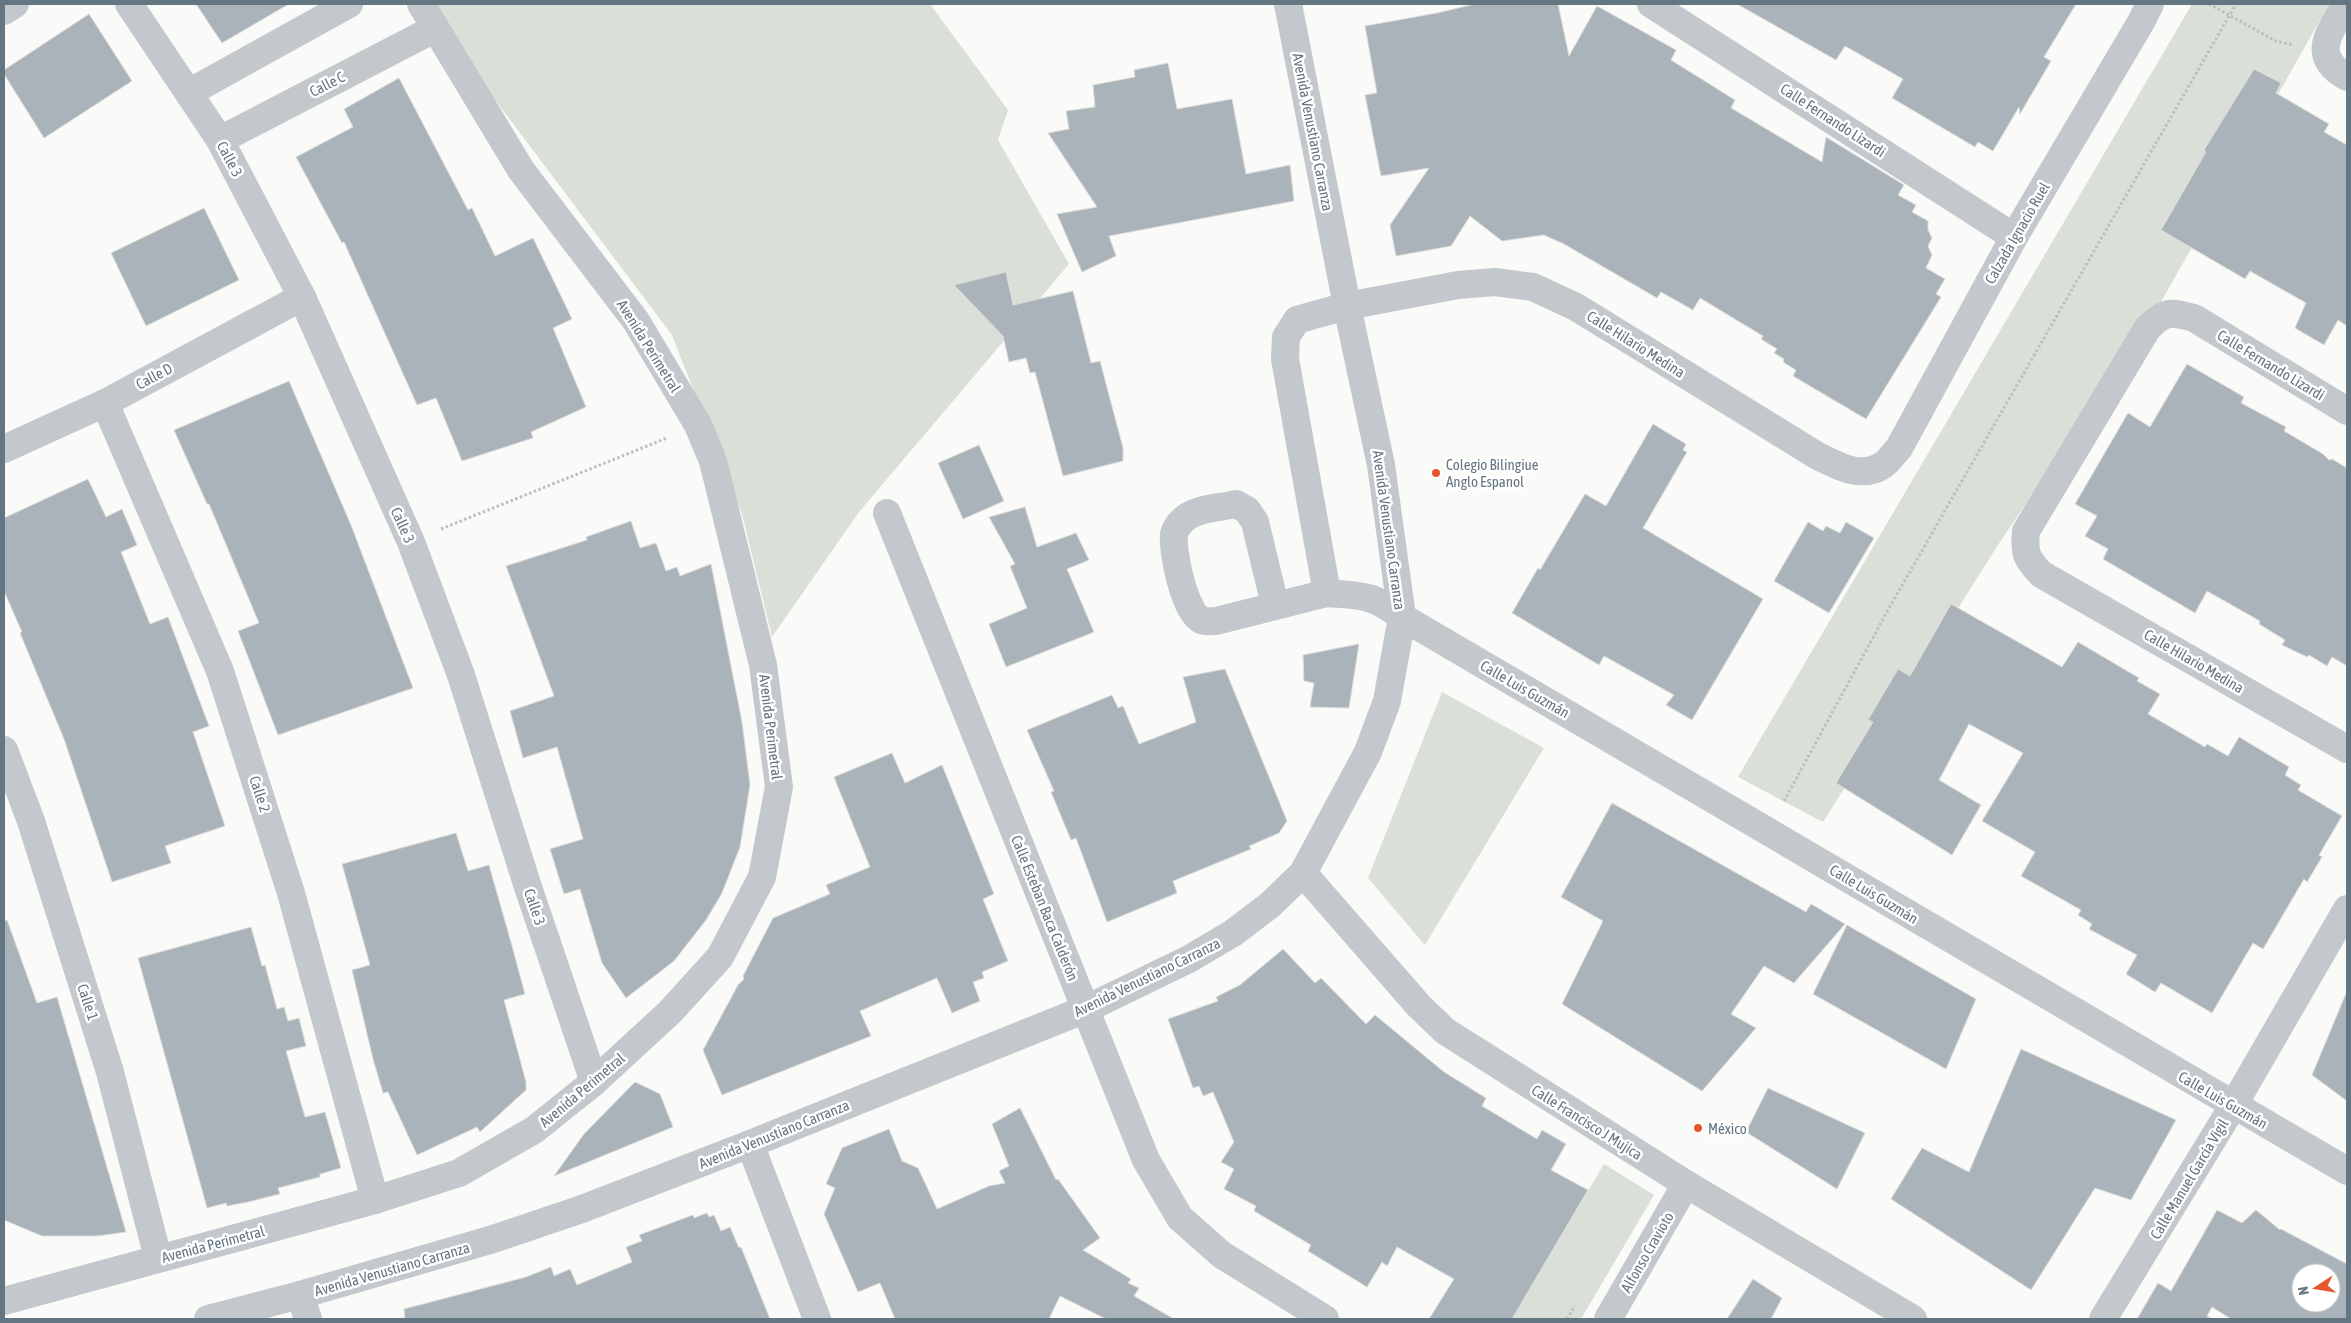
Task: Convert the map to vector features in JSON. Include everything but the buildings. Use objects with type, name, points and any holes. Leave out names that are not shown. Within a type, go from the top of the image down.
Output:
[{"type":"street","points":[[4,11],[15,4]]},
{"type":"street","name":"Calle 3","points":[[130,4],[220,140],[302,298],[411,542],[461,675],[527,884],[594,1082]]},
{"type":"street","points":[[190,92],[349,4]]},
{"type":"street","name":"Avenida Perimetral","points":[[4,1301],[375,1200],[460,1173],[534,1130],[594,1082],[670,1012],[720,957],[762,877],[779,787],[763,665],[713,461],[698,425],[636,321],[521,170],[434,29],[421,4]]},
{"type":"street","name":"Avenida Venustiano Carranza","points":[[208,1319],[304,1307],[582,1209],[750,1144],[1086,1009],[1189,960],[1233,933],[1270,905],[1303,873],[1368,752],[1387,701],[1402,617],[1381,465],[1347,306],[1288,4]]},
{"type":"street","name":"Calle Fernando Lizardi","points":[[1651,4],[2014,237]]},
{"type":"street","points":[[2337,67],[2325,40],[2346,4]]},
{"type":"street","name":"Calzada Ignacio Ruel","points":[[1899,448],[2014,237],[2145,13]]},
{"type":"street","name":"Calle C","points":[[220,140],[434,29]]},
{"type":"street","name":"Calle Hilario Medina","points":[[1327,593],[1285,359],[1286,337],[1298,320],[1347,306],[1458,285],[1495,282],[1533,288],[1576,307],[1816,455],[1844,469],[1865,471],[1882,465],[1899,448]]},
{"type":"street","name":"Calle D","points":[[4,449],[105,403],[302,298]]},
{"type":"street","name":"Calle Fernando Lizardi","points":[[2040,574],[2028,560],[2024,548],[2026,531],[2147,329],[2158,317],[2170,312],[2194,318],[2347,411]]},
{"type":"street","name":"Calle 2","points":[[105,403],[220,671],[291,893],[375,1200]]},
{"type":"street","points":[[1236,504],[1247,510],[1255,522],[1275,605],[1216,621],[1202,620],[1193,612],[1186,600],[1174,545],[1174,531],[1182,520],[1193,513],[1236,504]]},
{"type":"street","name":"Calle Esteban Baca Calderón","points":[[887,513],[1146,1160],[1180,1218],[1222,1255],[1326,1319]]},
{"type":"street","name":"Calle Hilario Medina","points":[[2040,574],[2347,749]]},
{"type":"street","name":"Calle Luis Guzmán","points":[[1275,605],[1327,593],[1368,596],[1387,606],[1402,617],[2347,1171]]},
{"type":"street","name":"Calle 1","points":[[4,750],[31,821],[110,1072],[158,1258]]},
{"type":"street","name":"Calle Francisco J Mujica","points":[[1303,873],[1418,1006],[1445,1031],[1686,1184],[1913,1319]]},
{"type":"street","name":"Calle Manuel García Vigil","points":[[2103,1319],[2234,1106],[2347,909]]},
{"type":"street","points":[[750,1144],[817,1319]]},
{"type":"street","name":"Alfonso Cravioto","points":[[1608,1319],[1686,1184]]},
{"type":"path","points":[[2209,4],[2276,41],[2337,67]]},
{"type":"path","points":[[1768,831],[1893,601],[2236,4]]},
{"type":"path","points":[[411,542],[698,425]]},
{"type":"shaded area","points":[[428,4],[930,4],[1008,110],[998,140],[1069,264],[859,512],[772,637],[742,514],[672,335],[438,24]]},
{"type":"shaded area","points":[[2192,4],[2329,4],[2161,302],[1998,545],[1823,822],[1738,777]]},
{"type":"shaded area","points":[[1442,692],[1544,748],[1425,945],[1368,878]]},
{"type":"shaded area","points":[[1604,1164],[1654,1195],[1581,1319],[1512,1319]]},
{"type":"place","name":"Colegio Bilingiue Anglo Espanol","points":[[1436,473]]},
{"type":"place","name":"México","points":[[1698,1128]]}]
